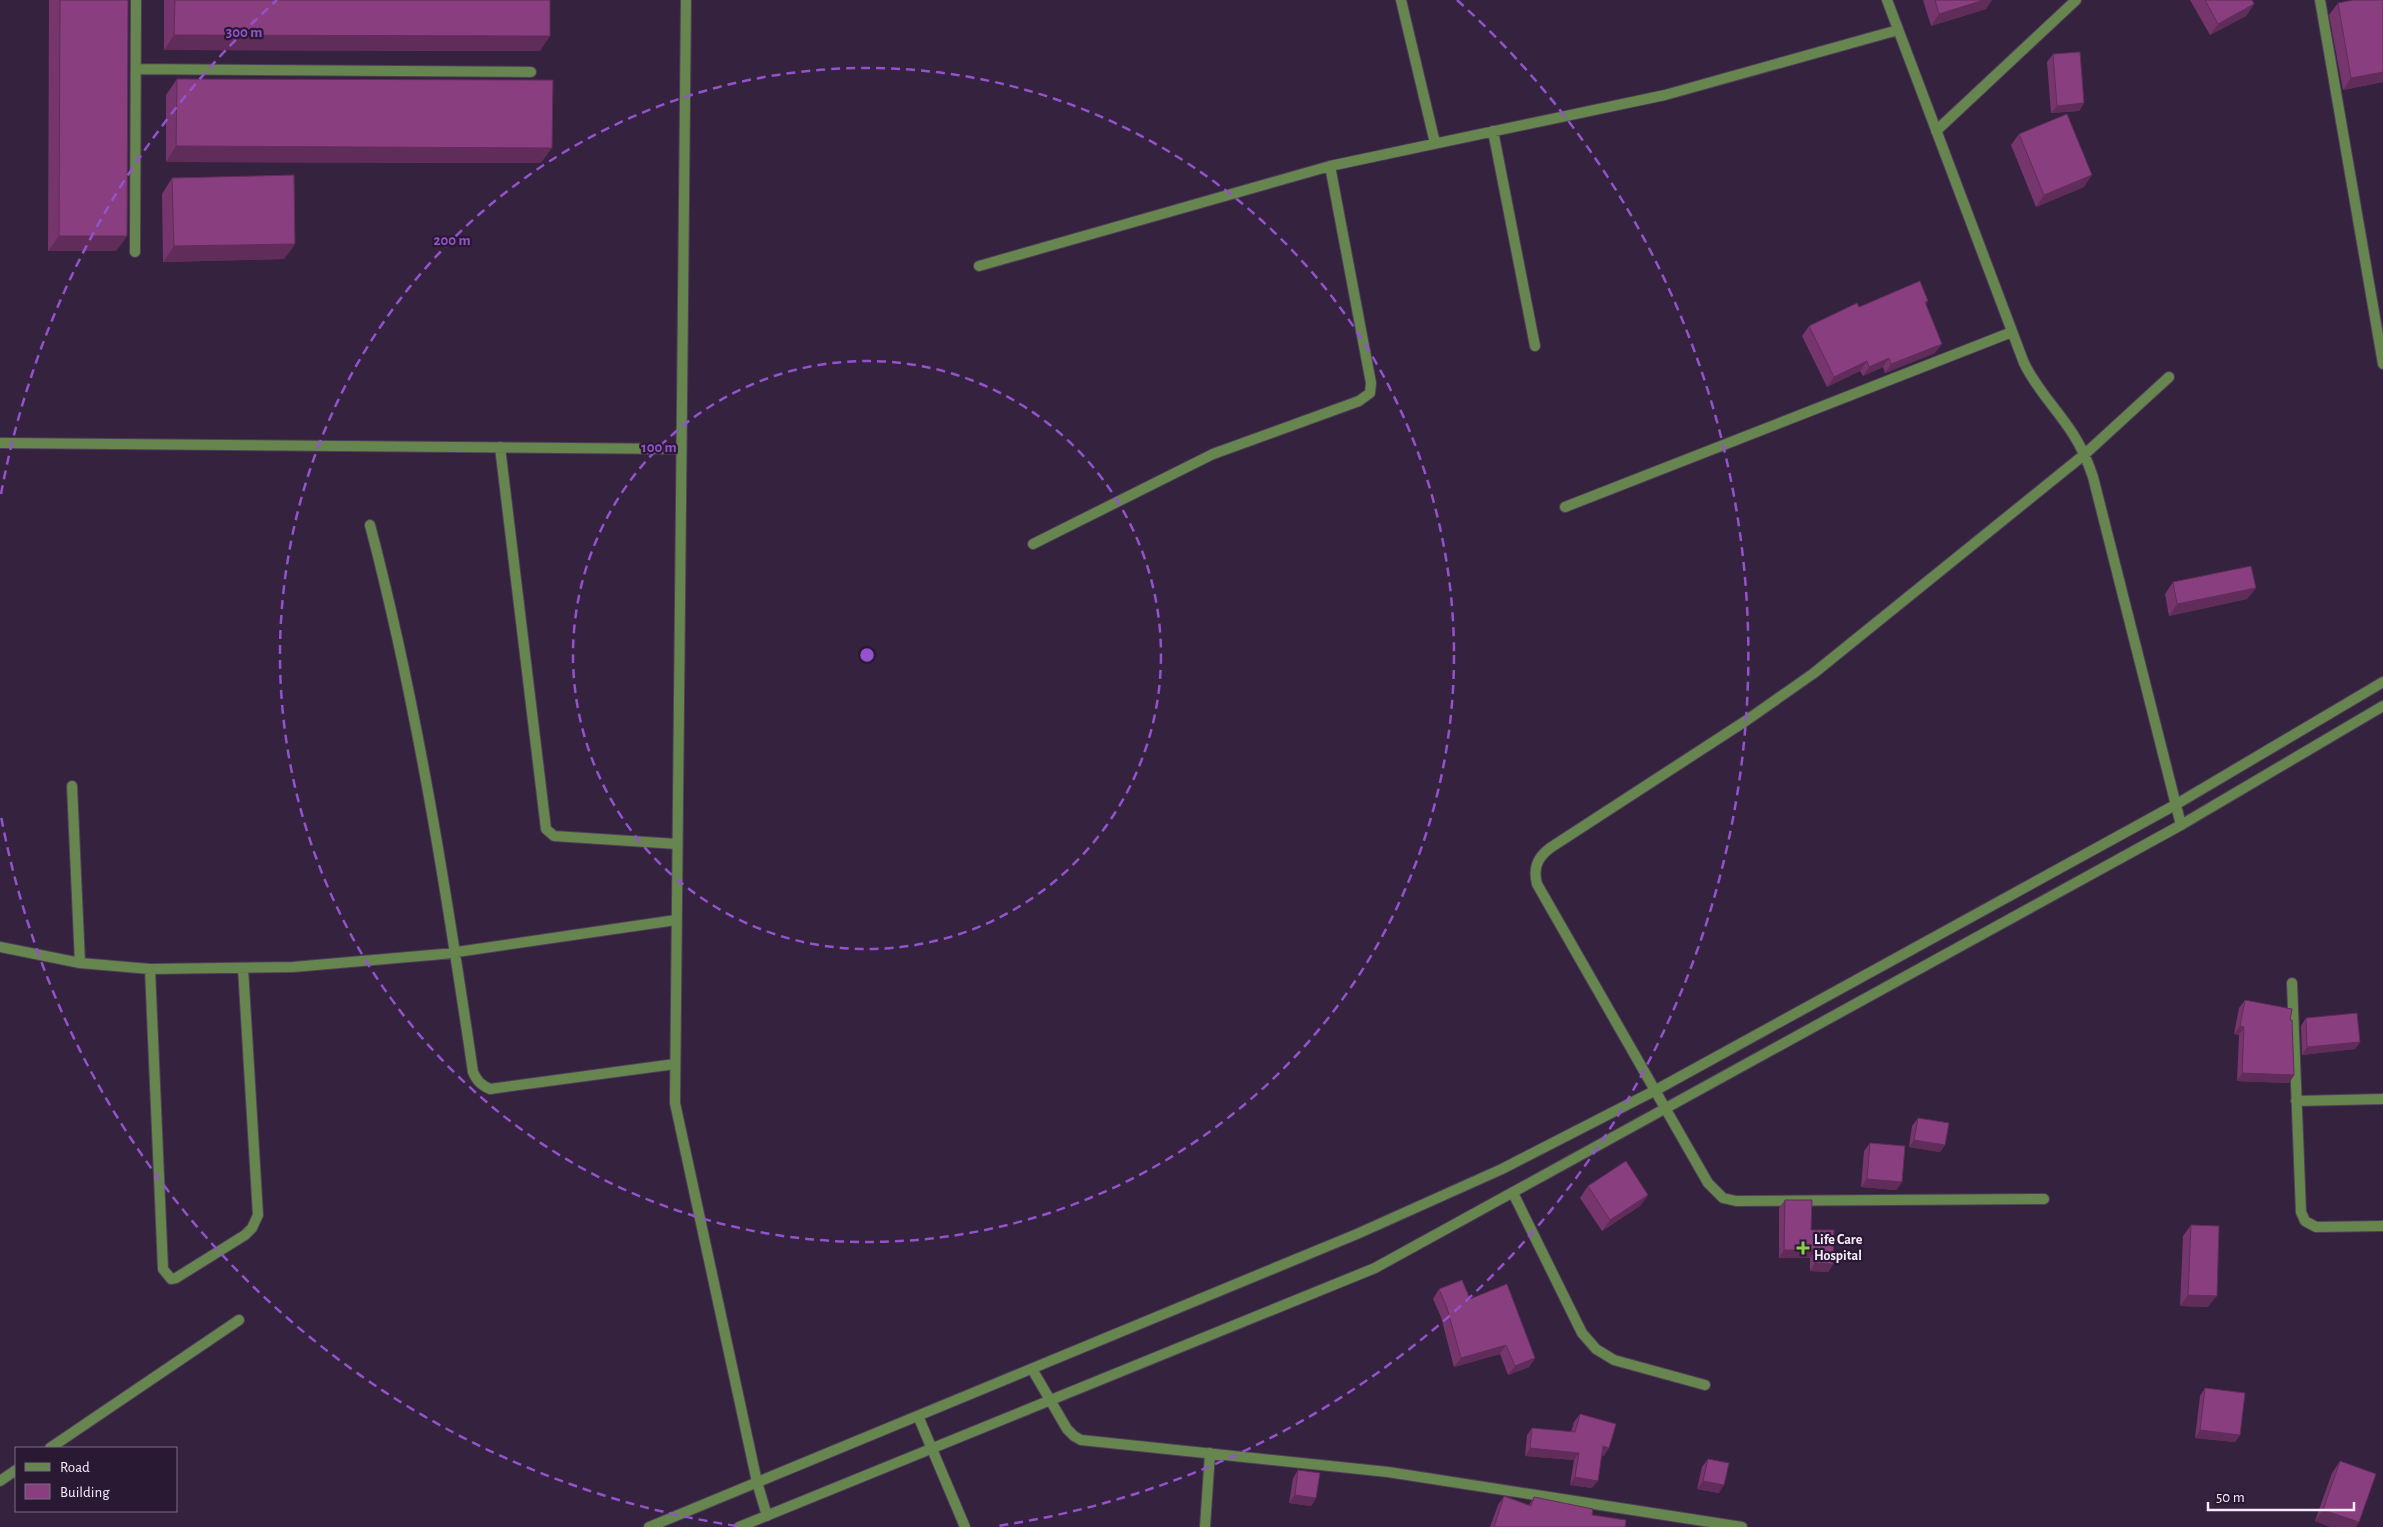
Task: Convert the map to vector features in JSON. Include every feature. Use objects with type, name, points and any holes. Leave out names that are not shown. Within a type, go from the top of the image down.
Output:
[{"type":"street","points":[[135,252],[136,0]]},
{"type":"street","points":[[686,0],[674,1103],[757,1482],[767,1516]]},
{"type":"street","points":[[1401,0],[1435,144]]},
{"type":"street","points":[[1887,0],[2033,383],[2073,433],[2085,454],[2093,477],[2181,826]]},
{"type":"street","points":[[1936,131],[2076,0]]},
{"type":"street","points":[[2320,0],[2383,364]]},
{"type":"street","points":[[979,266],[1330,166],[1703,85],[1898,30]]},
{"type":"street","points":[[136,69],[532,72]]},
{"type":"street","points":[[1493,131],[1535,346]]},
{"type":"street","points":[[1034,544],[1213,454],[1359,402],[1370,393],[1372,383],[1330,166]]},
{"type":"street","points":[[1564,507],[2012,332]]},
{"type":"street","points":[[2044,1199],[1736,1201],[1723,1198],[1708,1183],[1537,884],[1534,874],[1536,864],[1541,855],[1783,696],[2085,454],[2169,377]]},
{"type":"street","points":[[0,443],[681,449]]},
{"type":"street","points":[[500,447],[546,829],[554,836],[677,844]]},
{"type":"street","points":[[370,525],[396,622],[455,952],[473,1072],[482,1086],[490,1089],[675,1064]]},
{"type":"street","points":[[649,1527],[1358,1234],[1502,1168],[1656,1090],[2176,805],[2383,682]]},
{"type":"street","points":[[740,1527],[1375,1268],[2181,826],[2383,706]]},
{"type":"street","points":[[72,786],[80,963]]},
{"type":"street","points":[[0,947],[80,963],[150,969],[293,967],[455,952],[676,920]]},
{"type":"street","points":[[150,969],[163,1269],[167,1276],[176,1278],[245,1236],[252,1228],[258,1215],[243,968]]},
{"type":"street","points":[[2292,983],[2301,1212],[2305,1221],[2316,1227],[2383,1226]]},
{"type":"street","points":[[2296,1101],[2383,1100]]},
{"type":"street","points":[[1513,1192],[1582,1333],[1596,1349],[1614,1360],[1705,1385]]},
{"type":"street","points":[[51,1447],[240,1320]]},
{"type":"street","points":[[1032,1369],[1067,1429],[1074,1436],[1082,1440],[1388,1472],[1742,1527]]},
{"type":"street","points":[[918,1416],[966,1527]]},
{"type":"street","points":[[1206,1527],[1210,1454]]},
{"type":"street","points":[[0,1481],[15,1471]]},
{"type":"building","points":[[60,0],[128,0],[127,236],[59,236]]},
{"type":"building","points":[[175,0],[550,0],[550,36],[174,35]]},
{"type":"building","points":[[1935,0],[1984,0],[1939,14]]},
{"type":"building","points":[[2205,0],[2252,0],[2254,4],[2218,24]]},
{"type":"building","points":[[2353,0],[2383,0],[2383,72],[2351,78],[2338,3]]},
{"type":"building","points":[[2080,52],[2084,103],[2057,106],[2053,54]]},
{"type":"building","points":[[177,79],[553,80],[552,148],[176,146]]},
{"type":"building","points":[[2067,114],[2092,175],[2044,195],[2019,134]]},
{"type":"building","points":[[294,175],[295,244],[174,246],[172,178]]},
{"type":"building","points":[[1920,281],[1928,301],[1925,302],[1942,344],[1891,364],[1889,358],[1869,367],[1867,361],[1834,377],[1809,326],[1857,303],[1859,307]]},
{"type":"building","points":[[2251,566],[2256,588],[2177,604],[2173,582]]},
{"type":"building","points":[[2245,1000],[2292,1009],[2290,1020],[2292,1020],[2294,1075],[2242,1073],[2244,1027],[2240,1026]]},
{"type":"building","points":[[2357,1013],[2360,1042],[2307,1047],[2306,1018]]},
{"type":"building","points":[[1918,1118],[1949,1123],[1945,1145],[1914,1140]]},
{"type":"building","points":[[1870,1143],[1905,1146],[1902,1182],[1867,1179]]},
{"type":"building","points":[[1626,1161],[1648,1195],[1610,1220],[1588,1186]]},
{"type":"building","points":[[1785,1200],[1812,1200],[1811,1230],[1834,1230],[1833,1264],[1815,1263],[1816,1250],[1784,1250]]},
{"type":"building","points":[[2191,1225],[2219,1226],[2217,1296],[2188,1295]]},
{"type":"building","points":[[1462,1280],[1470,1299],[1507,1284],[1535,1358],[1515,1366],[1506,1345],[1461,1358],[1447,1308],[1439,1289]]},
{"type":"building","points":[[2205,1388],[2245,1393],[2240,1435],[2200,1430]]},
{"type":"building","points":[[1580,1414],[1616,1424],[1609,1448],[1603,1446],[1598,1481],[1575,1477],[1579,1453],[1530,1448],[1532,1428],[1575,1432]]},
{"type":"building","points":[[1708,1459],[1729,1463],[1724,1485],[1703,1481]]},
{"type":"building","points":[[2340,1461],[2376,1474],[2359,1522],[2323,1510]]},
{"type":"building","points":[[1298,1470],[1320,1473],[1316,1498],[1295,1495]]},
{"type":"building","points":[[1504,1496],[1531,1506],[1534,1497],[1593,1509],[1592,1515],[1626,1520],[1625,1527],[1494,1527]]},
{"type":"place","name":"Life Care Hospital","points":[[1803,1248]]}]
